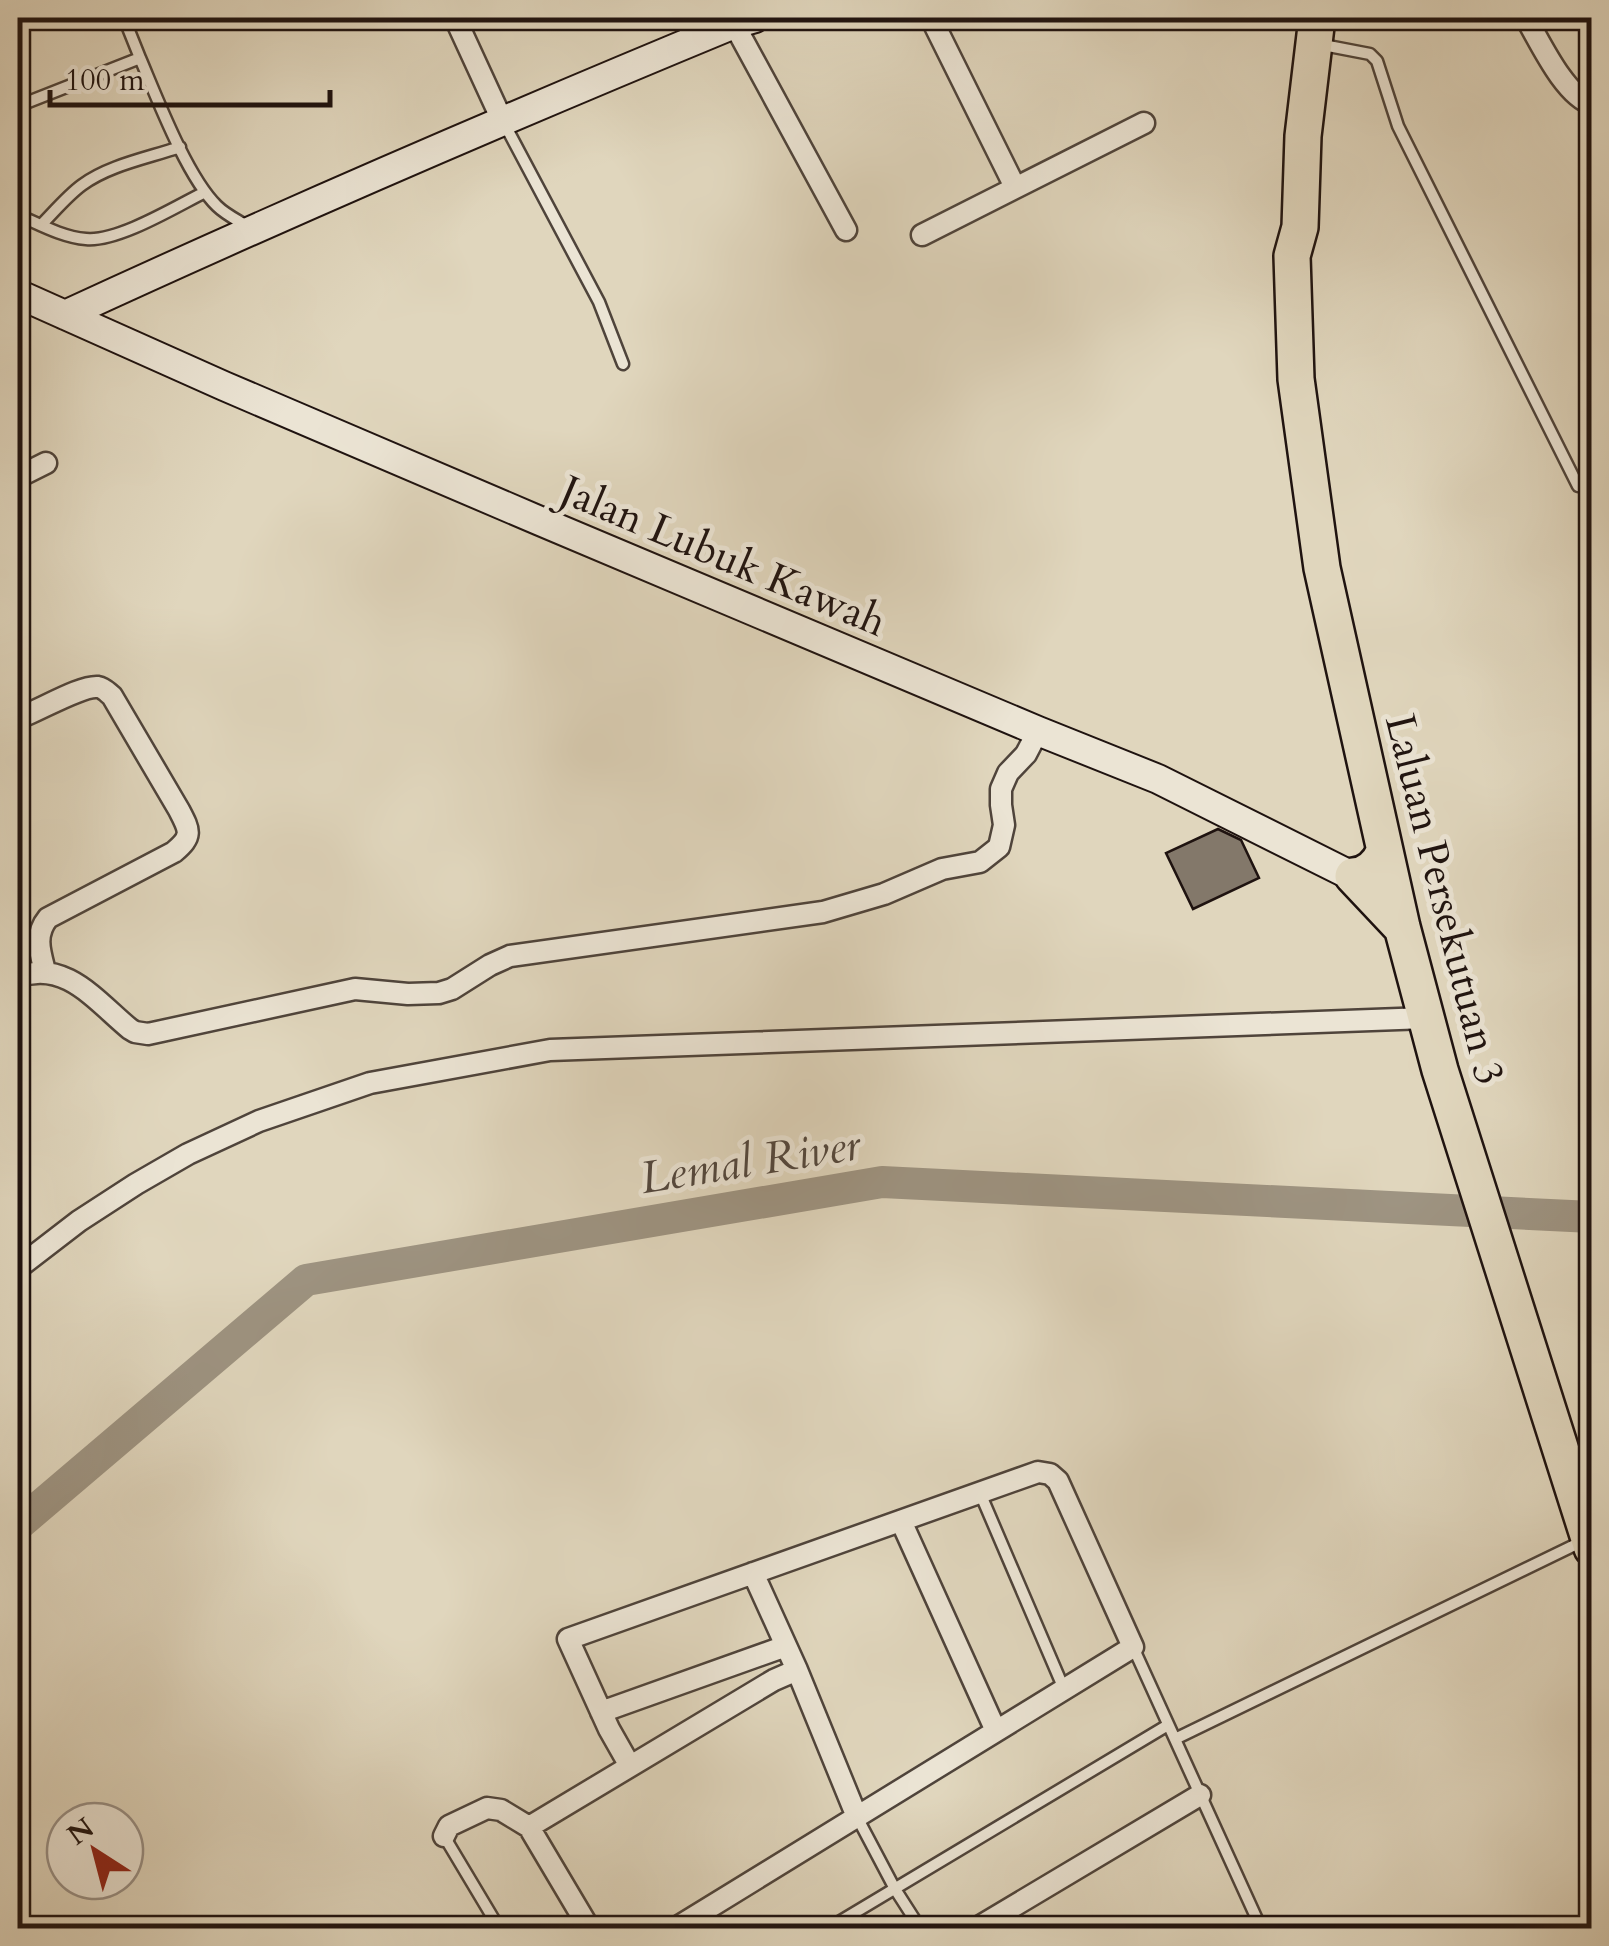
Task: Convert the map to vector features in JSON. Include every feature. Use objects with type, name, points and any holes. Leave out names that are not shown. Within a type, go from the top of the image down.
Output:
[{"type":"highway","name":"Laluan Persekutuan 3","points":[[1310,26],[1289,135],[1284,230],[1292,256],[1296,379],[1322,568],[1398,913],[1440,1070],[1590,1543]]},
{"type":"highway","points":[[1353,876],[1368,872],[1384,852]]},
{"type":"highway","points":[[1353,876],[1398,913]]},
{"type":"main road","points":[[65,316],[251,229],[502,120],[745,21]]},
{"type":"main road","name":"Jalan Lubuk Kawah","points":[[18,294],[505,506],[1158,779],[1353,876]]},
{"type":"street","points":[[455,18],[502,120]]},
{"type":"street","points":[[931,18],[1015,186]]},
{"type":"street","points":[[1526,20],[1570,90],[1583,102],[1592,104]]},
{"type":"street","points":[[745,21],[846,230]]},
{"type":"street","points":[[922,235],[1144,123]]},
{"type":"street","points":[[18,477],[46,463]]},
{"type":"street","points":[[18,718],[84,689],[106,690],[180,810],[188,830],[188,838],[174,852],[48,918],[39,937],[45,971]]},
{"type":"street","points":[[18,977],[45,971],[66,977],[130,1029],[148,1034],[355,989],[439,993],[510,956],[822,912],[990,856],[1003,839],[1001,789],[1038,731]]},
{"type":"street","points":[[18,1268],[78,1221],[136,1184],[259,1121],[370,1083],[550,1050],[1426,1018]]},
{"type":"street","points":[[630,1766],[568,1640],[1038,1472],[1050,1474],[1058,1481],[1133,1647],[676,1928]]},
{"type":"street","points":[[901,1521],[996,1731]]},
{"type":"street","points":[[753,1573],[857,1817]]},
{"type":"street","points":[[601,1712],[786,1646]]},
{"type":"street","points":[[529,1827],[796,1670]]},
{"type":"street","points":[[977,1928],[1200,1795]]},
{"type":"street","points":[[444,1836],[449,1826],[488,1808],[501,1810],[529,1827],[589,1928]]},
{"type":"lane","points":[[124,18],[180,147],[206,192],[218,208],[251,229]]},
{"type":"lane","points":[[1310,26],[1377,61],[1398,126],[1578,486]]},
{"type":"lane","points":[[18,106],[140,58]]},
{"type":"lane","points":[[502,120],[599,302],[623,364]]},
{"type":"lane","points":[[41,225],[90,180],[180,147]]},
{"type":"lane","points":[[18,214],[83,239],[110,236],[206,192]]},
{"type":"lane","points":[[980,1493],[1064,1689]]},
{"type":"lane","points":[[1174,1739],[1590,1543]]},
{"type":"lane","points":[[1133,1647],[1261,1928]]},
{"type":"lane","points":[[829,1928],[1168,1724]]},
{"type":"lane","points":[[857,1817],[920,1928]]},
{"type":"lane","points":[[444,1836],[499,1928]]},
{"type":"building","points":[[1218,829],[1241,840],[1259,878],[1193,909],[1166,853]]},
{"type":"waterway","name":"Lemal River","points":[[18,1525],[306,1280],[882,1182],[1592,1217]]}]
